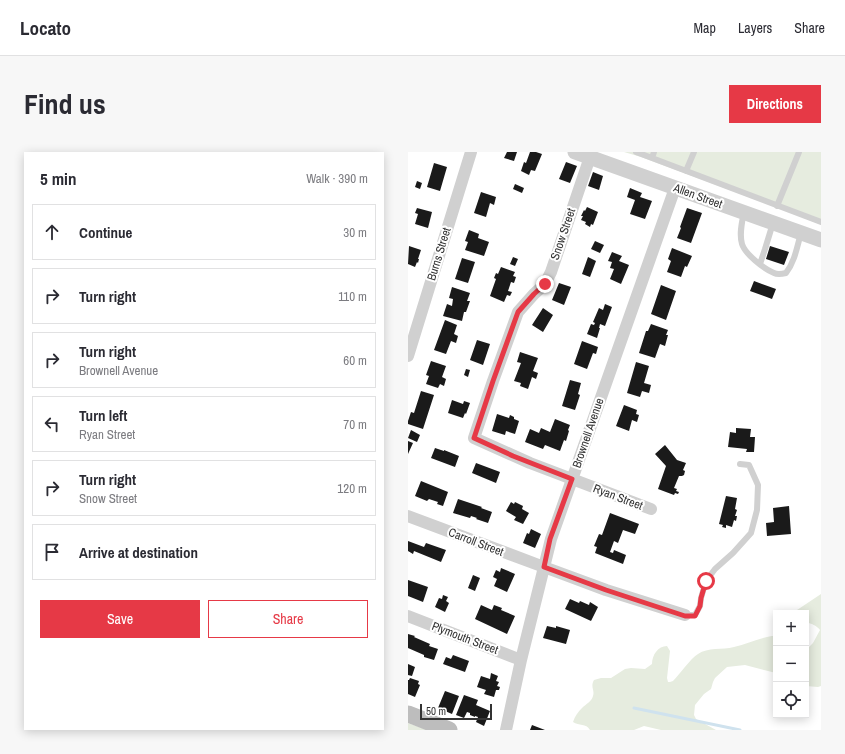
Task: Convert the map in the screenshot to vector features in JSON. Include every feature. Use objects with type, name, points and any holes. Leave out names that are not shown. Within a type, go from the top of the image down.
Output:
[{"type":"main road","points":[[408,714],[449,730]]},
{"type":"street","name":"Burns Street","points":[[408,356],[471,152]]},
{"type":"street","name":"Allen Street","points":[[575,152],[821,240]]},
{"type":"street","name":"Snow Street","points":[[474,438],[518,312],[545,284],[590,157]]},
{"type":"street","name":"Brownell Avenue","points":[[506,730],[550,539],[675,188]]},
{"type":"street","name":"Ryan Street","points":[[474,438],[513,456],[651,509]]},
{"type":"street","name":"Carroll Street","points":[[408,516],[606,590],[685,616]]},
{"type":"street","name":"Plymouth Street","points":[[408,616],[522,660]]},
{"type":"lane","points":[[636,152],[821,222]]},
{"type":"lane","points":[[652,158],[654,152]]},
{"type":"lane","points":[[686,171],[694,152]]},
{"type":"lane","points":[[777,206],[799,152]]},
{"type":"lane","points":[[744,212],[742,244],[748,255],[775,274],[786,273],[794,259],[801,232]]},
{"type":"lane","points":[[760,264],[773,223]]},
{"type":"lane","points":[[685,616],[695,616],[700,606],[706,581],[715,569],[733,553],[751,533],[757,510],[758,485],[749,465],[740,464]]},
{"type":"shaded area","points":[[624,152],[821,152],[821,224],[641,157]]},
{"type":"shaded area","points":[[821,594],[821,686],[818,687],[809,686],[809,647],[820,630],[809,623],[809,610],[797,610]]},
{"type":"shaded area","points":[[773,636],[773,672],[745,665],[727,667],[715,678],[711,689],[704,694],[695,705],[694,715],[696,719],[716,730],[661,730],[644,726],[634,730],[590,730],[584,725],[573,722],[578,713],[592,698],[592,685],[594,680],[611,678],[625,669],[645,669],[652,664],[654,654],[658,649],[664,646],[667,646],[670,651],[667,678],[668,682],[670,682],[673,681],[692,659],[706,650],[734,647]]},
{"type":"shaded area","points":[[408,723],[427,730],[408,730]]},
{"type":"building","points":[[507,152],[517,152],[514,161],[504,158]]},
{"type":"building","points":[[530,152],[542,154],[535,171],[531,170],[529,175],[521,171]]},
{"type":"building","points":[[566,162],[577,166],[570,183],[559,179]]},
{"type":"building","points":[[434,163],[447,167],[440,191],[427,187]]},
{"type":"building","points":[[593,172],[603,176],[599,190],[588,186]]},
{"type":"building","points":[[417,181],[422,183],[420,189],[415,187]]},
{"type":"building","points":[[515,184],[524,188],[522,193],[513,189]]},
{"type":"building","points":[[630,188],[642,193],[640,197],[652,201],[645,219],[630,214],[635,200],[627,197]]},
{"type":"building","points":[[481,192],[496,197],[494,205],[490,203],[486,217],[474,213]]},
{"type":"building","points":[[587,207],[598,212],[593,225],[591,224],[590,227],[585,224],[586,222],[581,220],[583,216],[581,216]]},
{"type":"building","points":[[417,208],[432,212],[428,228],[415,224],[418,214],[415,213]]},
{"type":"building","points":[[687,208],[702,213],[691,243],[677,238]]},
{"type":"building","points":[[469,230],[479,234],[478,238],[489,242],[484,256],[465,250],[468,242],[465,241]]},
{"type":"building","points":[[595,241],[604,245],[600,253],[591,249]]},
{"type":"building","points":[[409,246],[421,250],[418,263],[417,262],[415,267],[408,264]]},
{"type":"building","points":[[770,246],[789,252],[784,265],[766,259]]},
{"type":"building","points":[[672,248],[692,256],[687,267],[685,266],[681,277],[667,272],[671,261],[668,259]]},
{"type":"building","points":[[612,252],[622,256],[619,261],[629,265],[621,284],[610,279],[614,269],[610,268],[612,262],[608,261]]},
{"type":"building","points":[[513,257],[518,259],[515,266],[510,264]]},
{"type":"building","points":[[588,257],[596,261],[590,277],[582,274]]},
{"type":"building","points":[[462,258],[475,262],[468,283],[455,279]]},
{"type":"building","points":[[501,267],[515,272],[513,276],[516,277],[514,283],[511,282],[508,291],[512,292],[510,296],[507,295],[504,302],[490,296],[496,279],[494,278],[496,273],[498,274]]},
{"type":"building","points":[[754,281],[776,289],[772,299],[750,291]]},
{"type":"building","points":[[559,283],[571,287],[564,305],[552,300]]},
{"type":"building","points":[[661,285],[676,291],[666,320],[651,314]]},
{"type":"building","points":[[452,287],[470,293],[467,301],[470,301],[466,312],[464,312],[462,321],[443,316],[447,304],[452,306],[453,299],[449,298]]},
{"type":"building","points":[[605,304],[612,307],[605,326],[600,324],[597,338],[587,334],[591,324],[594,325],[595,323],[593,322],[599,308],[603,310]]},
{"type":"building","points":[[543,308],[553,315],[543,332],[532,325]]},
{"type":"building","points":[[445,320],[457,325],[454,334],[458,336],[456,343],[451,341],[446,354],[434,350]]},
{"type":"building","points":[[651,324],[668,330],[665,346],[660,344],[655,358],[639,353],[646,331],[648,331]]},
{"type":"building","points":[[477,340],[490,344],[483,365],[470,360]]},
{"type":"building","points":[[582,341],[598,347],[596,354],[593,353],[587,369],[574,364]]},
{"type":"building","points":[[520,352],[538,358],[533,371],[538,373],[536,379],[532,377],[528,389],[520,386],[521,383],[514,381],[521,363],[517,362]]},
{"type":"building","points":[[431,361],[446,366],[442,377],[446,379],[444,386],[440,384],[438,388],[426,384],[429,376],[426,375]]},
{"type":"building","points":[[636,362],[649,366],[644,383],[651,385],[649,393],[642,391],[640,397],[627,393]]},
{"type":"building","points":[[466,369],[470,370],[468,377],[464,375]]},
{"type":"building","points":[[570,380],[581,383],[578,394],[580,395],[575,410],[562,406]]},
{"type":"building","points":[[421,391],[434,395],[423,429],[408,424],[411,412],[414,413]]},
{"type":"building","points":[[452,400],[463,404],[464,401],[470,403],[463,418],[448,413]]},
{"type":"building","points":[[624,405],[637,410],[636,414],[639,415],[637,422],[632,420],[629,431],[616,426]]},
{"type":"building","points":[[497,414],[509,418],[510,415],[519,421],[515,434],[506,431],[505,435],[492,431]]},
{"type":"building","points":[[555,419],[570,425],[566,441],[564,440],[560,451],[545,445],[543,449],[525,442],[530,429],[539,433],[541,428],[550,432]]},
{"type":"building","points":[[736,428],[751,429],[750,437],[755,437],[754,452],[746,452],[747,449],[728,447],[730,432],[736,433]]},
{"type":"building","points":[[411,430],[420,435],[417,442],[408,438]]},
{"type":"building","points":[[408,441],[413,443],[408,454]]},
{"type":"building","points":[[665,445],[677,460],[686,463],[683,470],[685,471],[684,475],[679,476],[674,488],[679,492],[678,494],[675,493],[674,495],[658,489],[666,466],[655,454]]},
{"type":"building","points":[[435,448],[459,456],[455,467],[431,458]]},
{"type":"building","points":[[476,463],[500,472],[496,483],[472,473]]},
{"type":"building","points":[[421,481],[448,492],[443,506],[437,504],[438,502],[429,499],[427,501],[415,496]]},
{"type":"building","points":[[726,496],[737,498],[735,509],[737,510],[735,516],[737,516],[732,527],[726,525],[726,528],[719,524]]},
{"type":"building","points":[[458,499],[492,512],[488,523],[471,516],[470,518],[453,513]]},
{"type":"building","points":[[511,502],[514,504],[515,502],[523,506],[522,509],[529,513],[523,524],[514,520],[516,517],[506,511]]},
{"type":"building","points":[[789,506],[791,534],[767,536],[766,523],[774,522],[773,508]]},
{"type":"building","points":[[610,513],[639,524],[635,534],[623,530],[618,543],[614,541],[610,552],[613,553],[614,550],[626,555],[623,564],[595,553],[597,547],[594,546],[599,534],[602,535]]},
{"type":"building","points":[[531,529],[541,534],[535,548],[523,543],[527,533],[529,534]]},
{"type":"building","points":[[408,541],[424,547],[426,543],[446,550],[441,562],[414,551],[413,554],[408,551]]},
{"type":"building","points":[[501,568],[515,574],[507,592],[494,586],[497,579],[493,577],[496,570],[500,572]]},
{"type":"building","points":[[473,575],[480,578],[475,591],[468,588]]},
{"type":"building","points":[[408,580],[428,587],[423,602],[408,596]]},
{"type":"building","points":[[443,595],[448,597],[446,601],[449,603],[445,612],[435,607],[439,598],[442,599]]},
{"type":"building","points":[[570,599],[589,605],[590,602],[598,607],[591,621],[565,609]]},
{"type":"building","points":[[481,605],[492,610],[494,605],[515,616],[507,634],[475,619]]},
{"type":"building","points":[[547,626],[556,628],[556,626],[570,630],[566,644],[543,638]]},
{"type":"building","points":[[408,634],[430,644],[429,646],[438,649],[434,660],[424,657],[424,655],[408,648]]},
{"type":"building","points":[[453,655],[469,661],[465,672],[443,664],[446,657],[451,659]]},
{"type":"building","points":[[408,664],[415,667],[412,676],[408,675]]},
{"type":"building","points":[[491,673],[498,676],[496,681],[499,682],[497,686],[500,687],[499,690],[496,690],[494,697],[484,694],[486,690],[477,687],[481,676],[490,679]]},
{"type":"building","points":[[410,678],[419,681],[418,684],[420,685],[415,697],[408,694],[408,680]]},
{"type":"building","points":[[445,691],[459,696],[452,714],[438,708]]},
{"type":"building","points":[[464,695],[478,700],[476,705],[490,711],[484,726],[476,722],[478,717],[470,715],[470,713],[467,712],[464,718],[456,715]]},
{"type":"building","points":[[532,725],[545,730],[530,730]]},
{"type":"waterway","points":[[634,708],[740,730]]},
{"type":"route","points":[[545,284],[518,312],[474,438],[513,456],[572,479],[550,539],[544,567],[606,590],[685,616],[695,616],[700,606],[706,581]]}]
